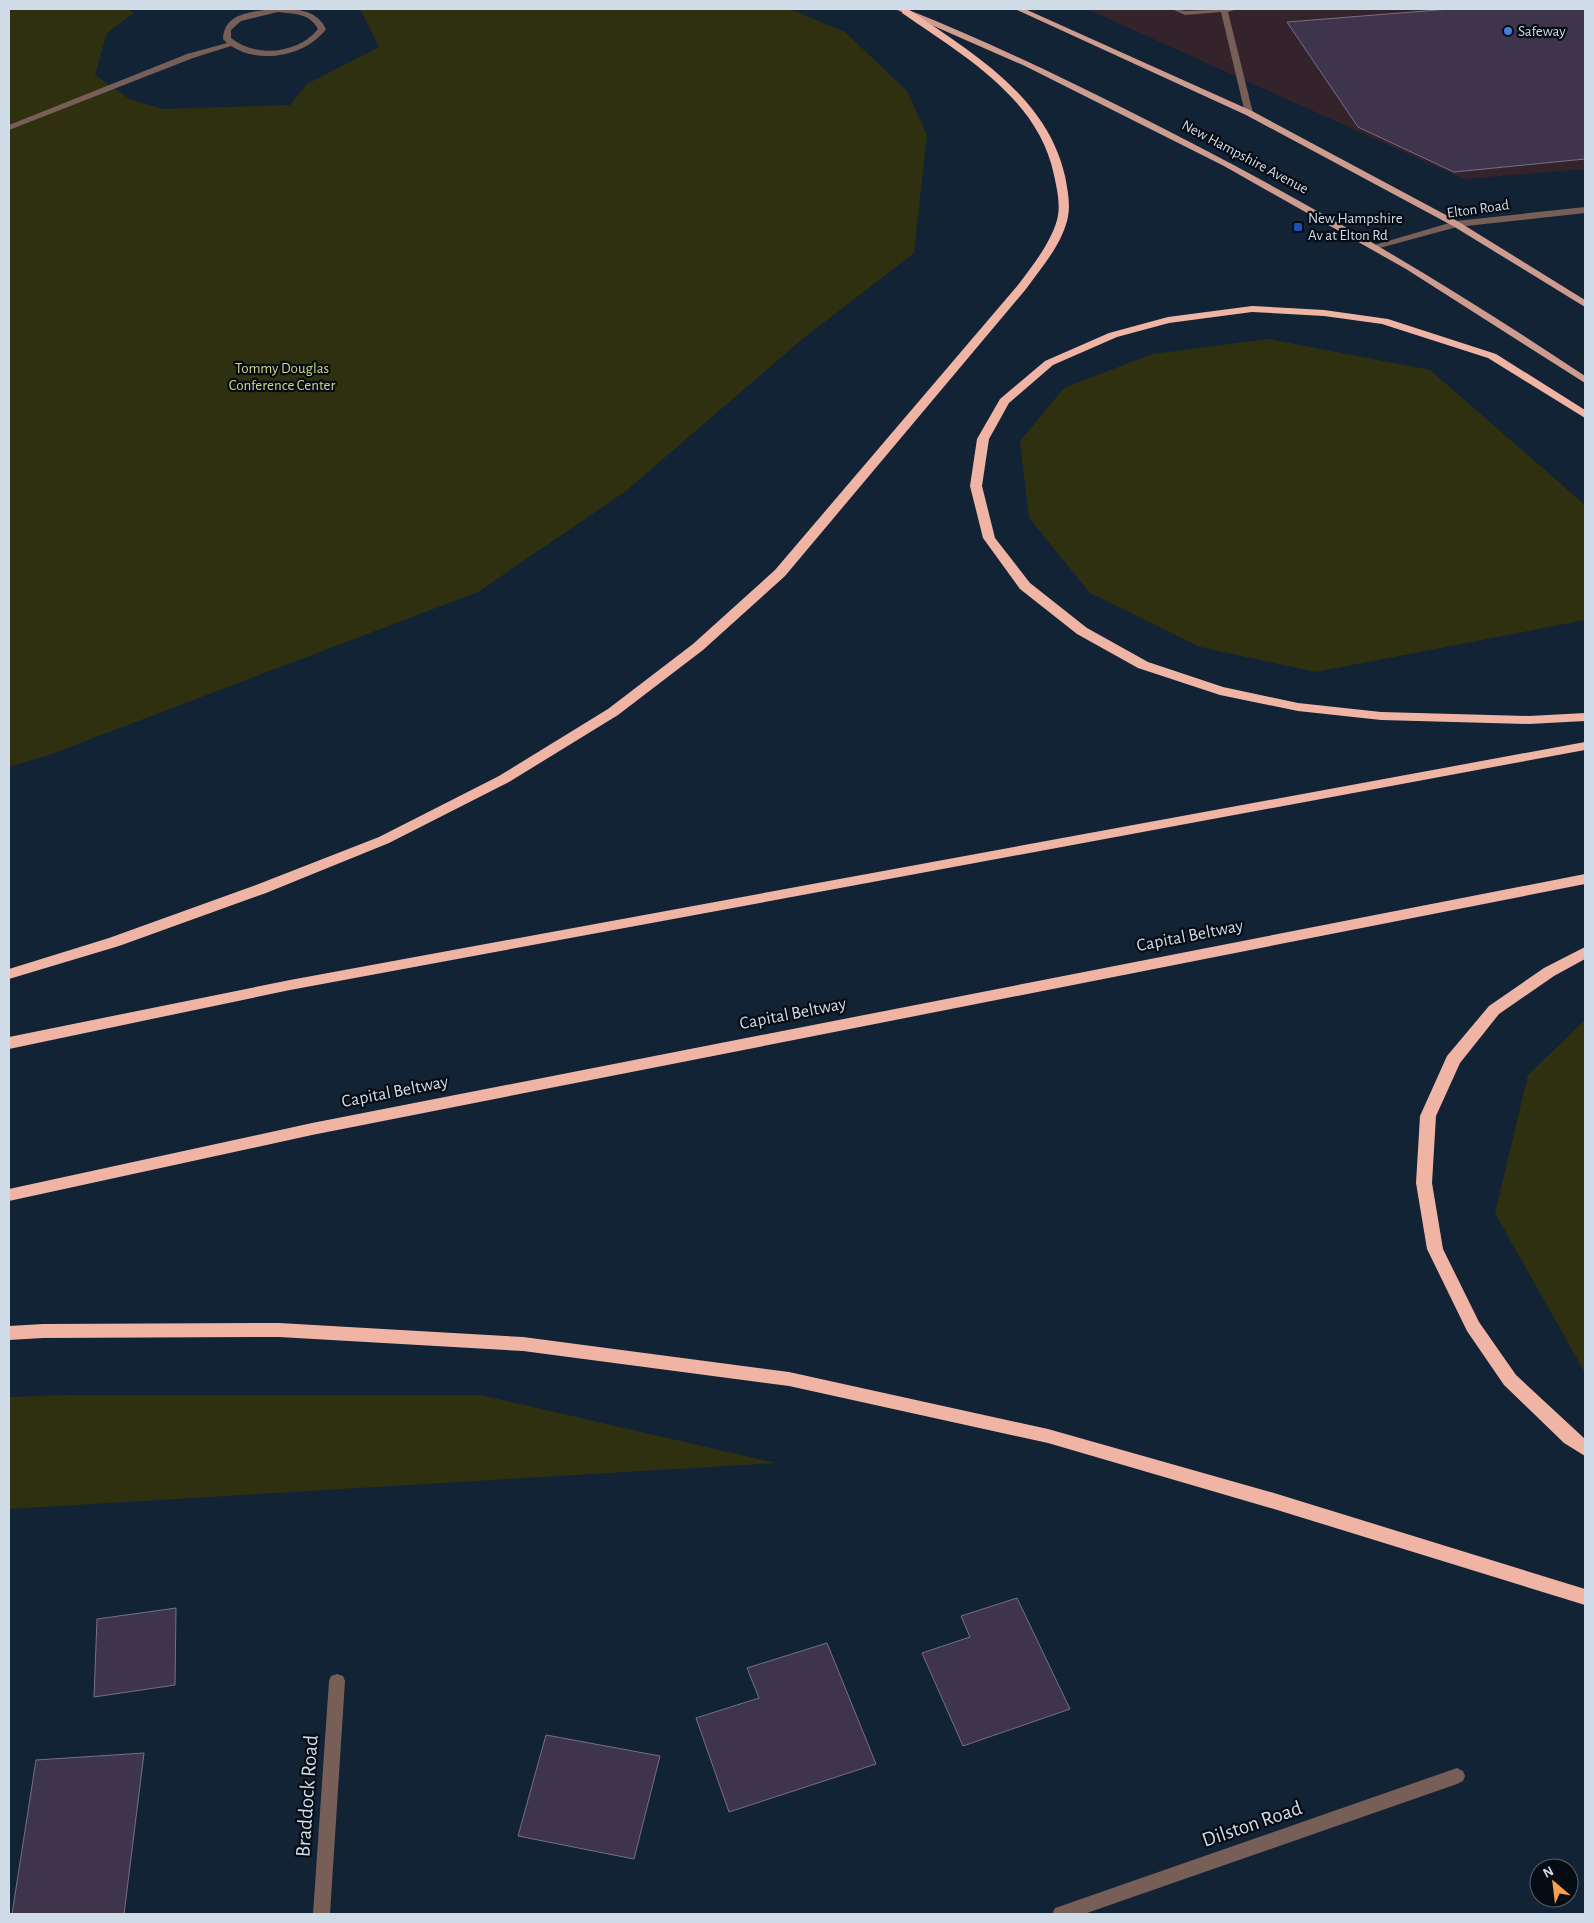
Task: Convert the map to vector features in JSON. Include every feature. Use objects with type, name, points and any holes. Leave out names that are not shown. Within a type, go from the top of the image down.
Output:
[{"type":"highway","points":[[9,974],[114,942],[261,889],[384,840],[504,779],[613,712],[698,647],[780,573],[1022,286],[1052,245],[1064,210],[1060,169],[1046,134],[1021,102],[984,68],[902,10]]},
{"type":"highway","points":[[1585,414],[1492,356],[1384,321],[1324,313],[1252,309],[1168,320],[1112,335],[1049,363],[1004,401],[983,439],[976,486],[989,538],[1024,586],[1082,631],[1143,665],[1220,691],[1298,708],[1381,716],[1529,720],[1585,717]]},
{"type":"highway","points":[[9,1043],[300,983],[1585,746]]},
{"type":"highway","name":"Capital Beltway","points":[[9,1195],[312,1129],[1585,879]]},
{"type":"highway","points":[[1585,952],[1549,972],[1494,1010],[1453,1060],[1428,1116],[1424,1183],[1435,1249],[1473,1326],[1510,1380],[1570,1438],[1585,1449]]},
{"type":"highway","points":[[9,1333],[53,1331],[279,1330],[513,1343],[789,1379],[1048,1436],[1274,1501],[1585,1597]]},
{"type":"main road","points":[[1019,9],[1249,113],[1456,224],[1585,304]]},
{"type":"main road","name":"New Hampshire Avenue","points":[[902,10],[990,47],[1188,142],[1376,246],[1536,346],[1585,380]]},
{"type":"street","points":[[279,9],[310,15],[319,21],[322,29],[318,37],[308,44],[293,50],[275,53],[257,53],[242,49],[231,44],[227,39],[228,28],[245,16],[258,10],[279,9]]},
{"type":"street","points":[[1176,9],[1185,13],[1233,9]]},
{"type":"street","points":[[1224,10],[1249,113]]},
{"type":"street","points":[[9,128],[190,56],[231,44]]},
{"type":"street","name":"Elton Road","points":[[1376,246],[1456,224],[1585,210]]},
{"type":"street","name":"Braddock Road","points":[[321,1914],[337,1681]]},
{"type":"street","name":"Dilston Road","points":[[1061,1914],[1457,1776]]},
{"type":"shaded area","points":[[1087,9],[1585,9],[1585,169],[1464,179]]},
{"type":"green space","name":"Tommy Douglas Conference Center","points":[[9,9],[126,9],[134,13],[107,33],[95,75],[131,100],[164,109],[290,105],[307,84],[379,47],[360,9],[790,9],[845,32],[907,91],[927,135],[914,253],[801,340],[626,491],[478,592],[49,755],[9,767]]},
{"type":"green space","points":[[1269,339],[1430,370],[1585,505],[1585,620],[1316,672],[1200,647],[1090,593],[1029,518],[1020,441],[1064,388],[1152,354]]},
{"type":"green space","points":[[1585,1020],[1585,1373],[1495,1213],[1528,1075]]},
{"type":"green space","points":[[69,1395],[481,1395],[776,1463],[9,1509],[9,1397]]},
{"type":"building","points":[[1450,9],[1585,9],[1585,159],[1454,172],[1358,127],[1287,22]]},
{"type":"building","points":[[1017,1598],[1070,1709],[963,1746],[922,1653],[970,1637],[961,1616]]},
{"type":"building","points":[[176,1608],[175,1685],[94,1697],[97,1619]]},
{"type":"building","points":[[827,1643],[876,1764],[729,1812],[696,1718],[759,1698],[747,1668]]},
{"type":"building","points":[[546,1735],[660,1756],[634,1859],[518,1836]]},
{"type":"building","points":[[144,1753],[124,1914],[12,1914],[36,1760]]},
{"type":"place","name":"Safeway","points":[[1508,31]]},
{"type":"place","name":"New Hampshire Av at Elton Rd","points":[[1298,227]]}]
